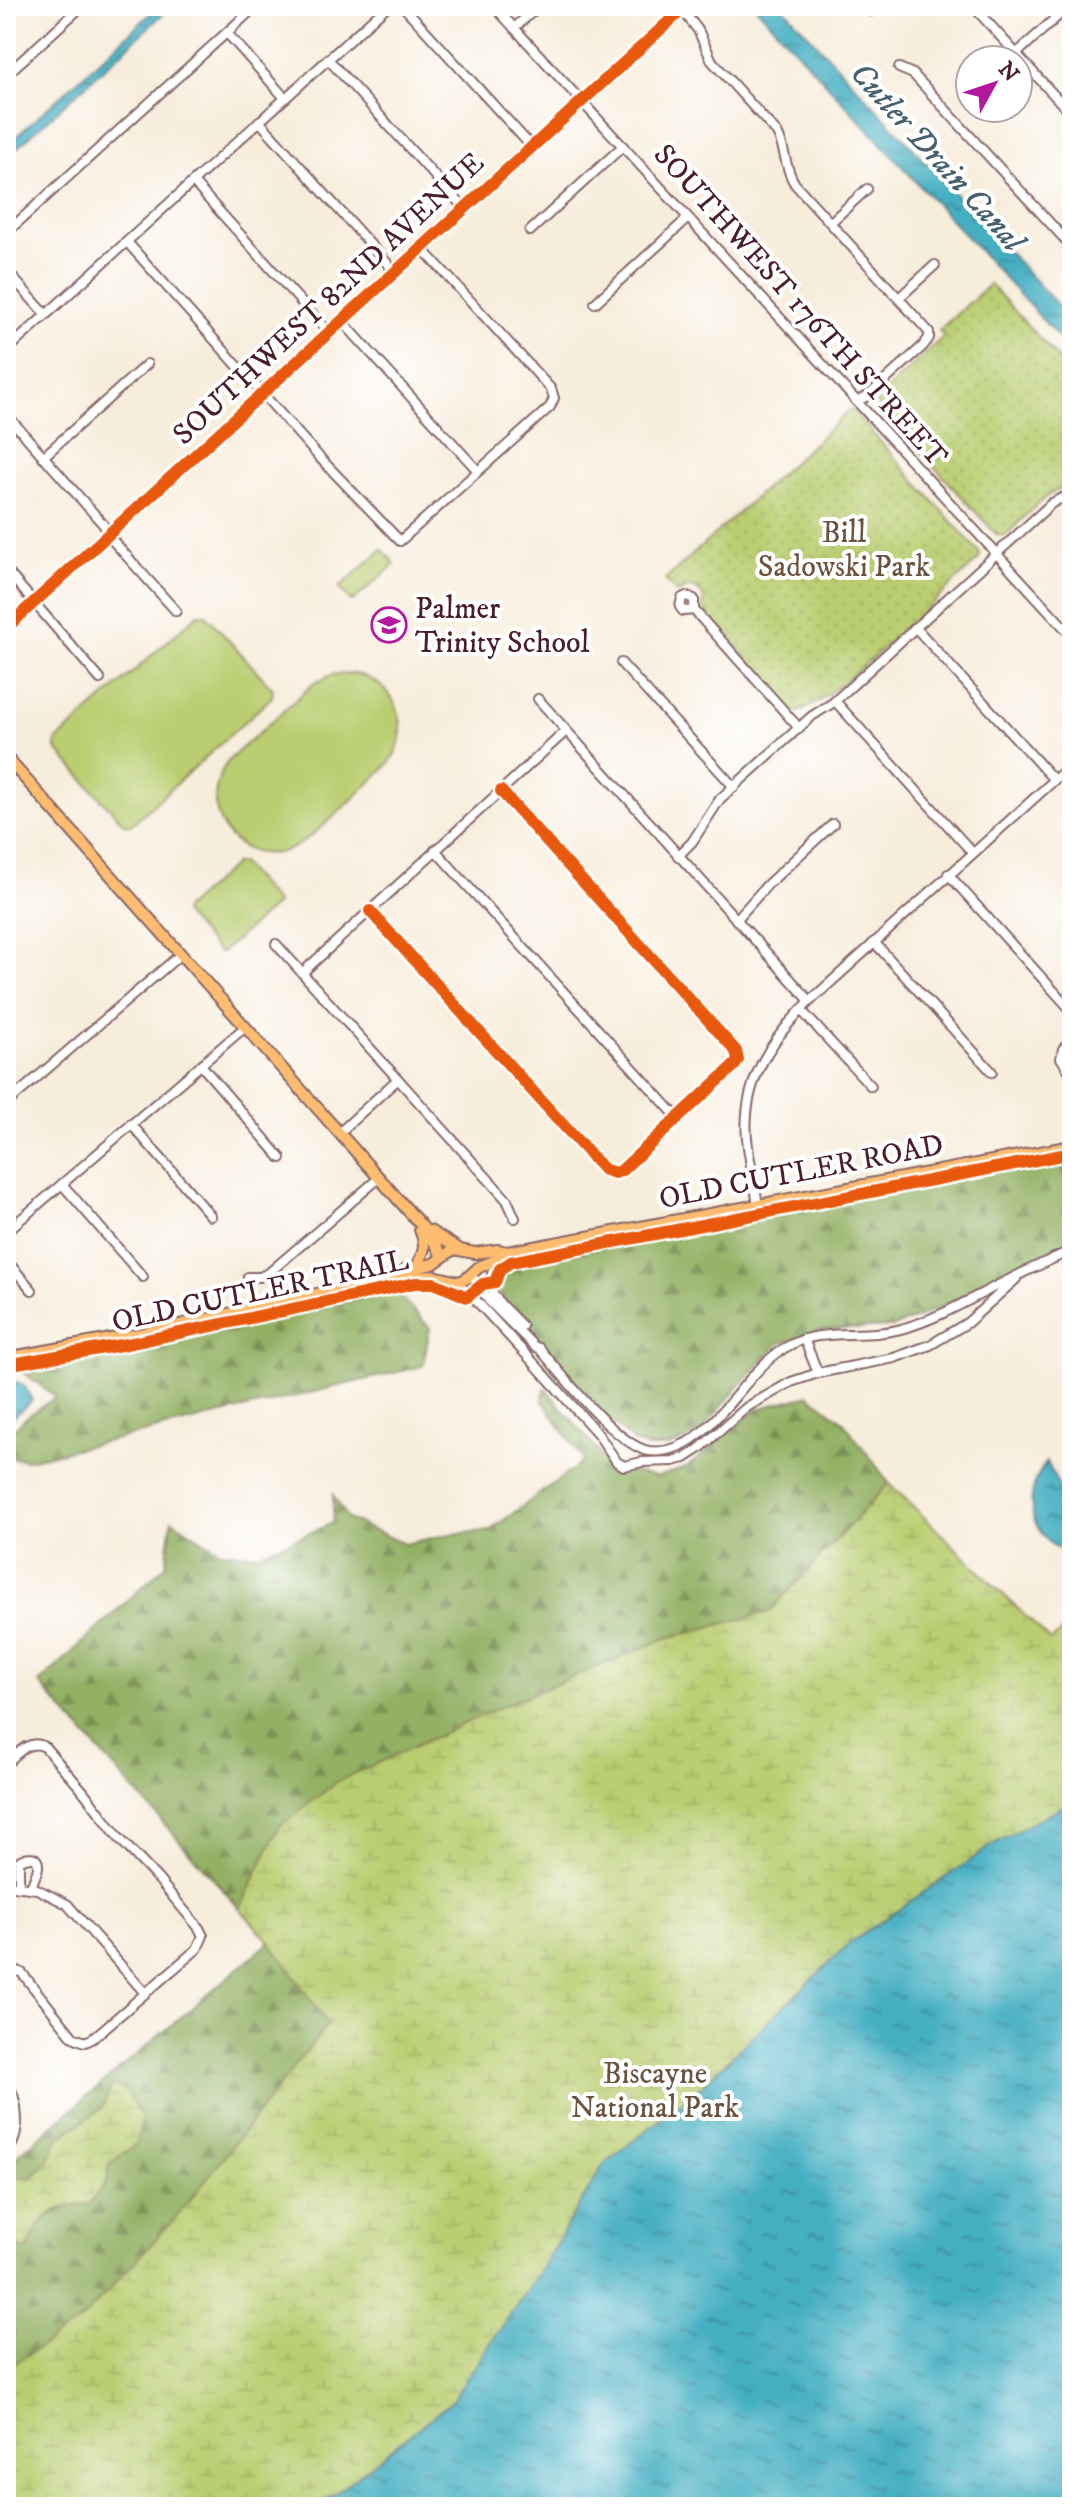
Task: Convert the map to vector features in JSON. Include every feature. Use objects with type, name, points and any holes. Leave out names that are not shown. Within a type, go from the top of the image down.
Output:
[{"type":"main road","points":[[6,757],[420,1224],[442,1257],[442,1270],[452,1280]]},
{"type":"main road","name":"OLD CUTLER ROAD","points":[[471,1273],[503,1255],[1072,1146]]},
{"type":"main road","points":[[7,1355],[144,1333],[397,1276],[465,1280],[471,1273],[471,1263],[461,1250],[420,1224]]},
{"type":"main road","points":[[416,1268],[425,1249],[420,1224]]},
{"type":"main road","points":[[397,1276],[405,1270],[433,1264],[450,1250],[461,1250]]},
{"type":"main road","name":"OLD CUTLER ROAD","points":[[461,1250],[478,1254],[498,1250],[503,1255]]},
{"type":"street","points":[[6,233],[256,6]]},
{"type":"street","points":[[6,351],[387,6]]},
{"type":"street","points":[[403,6],[531,146]]},
{"type":"street","name":"SOUTHWEST 176TH STREET","points":[[494,6],[1072,636]]},
{"type":"street","points":[[514,28],[539,6]]},
{"type":"street","points":[[858,6],[868,11],[880,6]]},
{"type":"street","points":[[973,6],[1007,44]]},
{"type":"street","points":[[1027,44],[1069,6]]},
{"type":"street","points":[[8,68],[80,7]]},
{"type":"street","points":[[682,7],[698,30],[712,61],[777,133],[791,177],[925,325],[930,335],[923,346],[868,396],[856,401]]},
{"type":"street","name":"SOUTHWEST 82ND AVENUE","points":[[6,628],[330,334],[682,7]]},
{"type":"street","points":[[227,33],[285,98]]},
{"type":"street","points":[[328,59],[464,208]]},
{"type":"street","points":[[899,68],[913,74],[1072,247]]},
{"type":"street","points":[[1034,74],[1072,115]]},
{"type":"street","points":[[259,121],[396,273]]},
{"type":"street","points":[[530,231],[623,146]]},
{"type":"street","points":[[193,182],[330,334]]},
{"type":"street","points":[[831,222],[867,189]]},
{"type":"street","points":[[595,303],[688,218]]},
{"type":"street","points":[[127,242],[400,541],[550,407],[554,398],[551,389],[422,248]]},
{"type":"street","points":[[900,297],[935,265]]},
{"type":"street","points":[[6,270],[46,315]]},
{"type":"street","points":[[343,322],[478,471]]},
{"type":"street","points":[[43,457],[147,364]]},
{"type":"street","points":[[6,414],[176,611]]},
{"type":"street","points":[[678,856],[692,842],[715,804],[812,716],[835,701],[1052,503],[1068,498]]},
{"type":"street","points":[[6,570],[100,679]]},
{"type":"street","points":[[694,610],[799,728]]},
{"type":"street","points":[[915,627],[1054,780]]},
{"type":"street","points":[[621,663],[734,787]]},
{"type":"street","points":[[538,699],[810,1001]]},
{"type":"street","points":[[835,701],[972,852]]},
{"type":"street","points":[[302,973],[566,731]]},
{"type":"street","points":[[758,1206],[746,1117],[756,1073],[780,1031],[972,852],[1072,764]]},
{"type":"street","points":[[370,911],[600,1166],[611,1173],[622,1170],[738,1060],[733,1048],[501,791]]},
{"type":"street","points":[[736,920],[768,884],[833,824]]},
{"type":"street","points":[[435,850],[678,1118]]},
{"type":"street","points":[[948,874],[1072,1011]]},
{"type":"street","points":[[874,942],[992,1072]]},
{"type":"street","points":[[276,944],[507,1200],[515,1218]]},
{"type":"street","points":[[6,1104],[181,954]]},
{"type":"street","points":[[801,1010],[871,1086]]},
{"type":"street","points":[[6,1232],[245,1027]]},
{"type":"street","points":[[1072,1039],[1063,1049],[1061,1058],[1072,1075]]},
{"type":"street","points":[[201,1065],[281,1158]]},
{"type":"street","points":[[339,1133],[398,1079]]},
{"type":"street","points":[[131,1124],[211,1216]]},
{"type":"street","points":[[248,1277],[260,1277],[270,1272],[379,1178]]},
{"type":"street","points":[[62,1184],[143,1277]]},
{"type":"street","points":[[503,1255],[489,1278],[492,1292],[612,1428],[639,1448],[659,1452],[678,1448],[694,1439],[774,1355],[804,1339],[828,1333],[899,1330],[1072,1250]]},
{"type":"street","points":[[6,1260],[32,1290]]},
{"type":"street","points":[[471,1273],[489,1301],[539,1348]]},
{"type":"street","points":[[452,1280],[476,1300],[593,1428],[617,1462],[624,1466],[682,1459],[699,1449],[752,1404],[783,1386],[818,1373],[921,1350],[961,1328],[1020,1275]]},
{"type":"street","points":[[984,1292],[990,1303]]},
{"type":"street","points":[[804,1339],[818,1373]]},
{"type":"street","points":[[740,1389],[752,1404]]},
{"type":"street","points":[[721,1412],[729,1421]]},
{"type":"street","points":[[637,1463],[639,1448]]},
{"type":"street","points":[[678,1448],[682,1459]]},
{"type":"street","points":[[6,1764],[27,1746],[43,1746],[122,1842],[201,1930],[203,1938],[197,1949],[85,2042],[73,2037],[22,1973],[6,1965]]},
{"type":"street","points":[[19,1886],[19,1861],[31,1856],[38,1866],[31,1887]]},
{"type":"street","points":[[6,1885],[31,1887],[58,1898],[72,1908],[145,1993]]},
{"type":"street","points":[[6,2081],[13,2091],[16,2105],[9,2150]]},
{"type":"green space","name":"Bill Sadowski Park","points":[[990,284],[1072,374],[1072,487],[1046,497],[1005,536],[997,535],[876,403],[944,336],[939,330]]},
{"type":"green space","name":"Bill Sadowski Park","points":[[851,409],[980,553],[979,559],[832,692],[795,712],[703,609],[704,598],[699,590],[690,587],[677,593],[665,580]]},
{"type":"green space","points":[[382,549],[395,564],[352,602],[339,588]]},
{"type":"green space","points":[[198,614],[205,614],[273,689],[272,697],[131,825],[124,824],[56,749],[56,741]]},
{"type":"green space","points":[[351,673],[381,686],[398,711],[400,741],[394,756],[336,814],[298,845],[268,854],[250,850],[235,841],[224,828],[217,811],[215,793],[220,775],[231,758],[313,684],[331,675]]},
{"type":"green space","points":[[236,863],[241,863],[277,904],[222,952],[218,952],[183,913]]},
{"type":"green space","points":[[1072,1155],[1072,1244],[893,1327],[819,1330],[779,1344],[697,1435],[669,1447],[648,1447],[635,1443],[615,1425],[505,1303],[498,1287],[497,1277],[508,1265]]},
{"type":"green space","points":[[395,1291],[430,1328],[423,1366],[29,1460],[6,1457],[6,1436],[29,1415],[56,1397],[24,1373]]},
{"type":"green space","points":[[545,1388],[612,1468],[657,1477],[686,1468],[757,1409],[809,1395],[842,1420],[889,1483],[769,1612],[667,1638],[498,1708],[279,1827],[240,1909],[39,1683],[166,1565],[172,1520],[220,1551],[258,1554],[333,1523],[333,1495],[348,1519],[405,1544],[450,1534],[489,1531],[584,1461],[542,1400]]},
{"type":"green space","name":"Biscayne National Park","points":[[889,1483],[1051,1641],[1072,1622],[1072,1802],[997,1842],[850,1943],[693,2094],[604,2164],[543,2266],[451,2402],[318,2507],[6,2507],[6,2369],[80,2321],[178,2215],[328,2024],[270,1942],[240,1909],[279,1827],[338,1781],[498,1708],[667,1638],[769,1612]]},
{"type":"green space","points":[[270,1942],[328,2024],[178,2215],[6,2507],[6,2245],[27,2250],[49,2215],[65,2208],[89,2204],[109,2164],[136,2143],[101,2109],[57,2139],[47,2162],[33,2177],[6,2182],[6,2165]]},
{"type":"green space","points":[[112,2085],[126,2090],[142,2119],[136,2144],[109,2164],[108,2181],[89,2204],[65,2208],[49,2215],[27,2250],[6,2245],[6,2182],[33,2177],[47,2162],[57,2139],[101,2109]]},
{"type":"water","points":[[159,6],[172,6],[6,158],[6,146]]},
{"type":"water","points":[[755,6],[782,6],[1072,321],[1072,352]]},
{"type":"water","points":[[18,1382],[25,1387],[32,1400],[6,1424],[6,1384]]},
{"type":"water","points":[[1047,1462],[1061,1491],[1072,1487],[1072,1555],[1046,1539],[1033,1516],[1033,1488]]},
{"type":"water","points":[[1072,1801],[1072,2507],[318,2507],[451,2402],[543,2266],[604,2164],[693,2094],[850,1943],[997,1842]]},
{"type":"cycle path","points":[[6,628],[686,6]]},
{"type":"cycle path","points":[[370,911],[603,1169],[615,1173],[622,1170],[735,1065],[738,1060],[736,1051],[501,791]]},
{"type":"cycle path","name":"OLD CUTLER TRAIL","points":[[6,1365],[127,1344],[415,1283],[434,1283],[467,1297],[483,1284],[495,1282],[500,1269],[511,1262],[1072,1153]]},
{"type":"place","name":"Palmer Trinity School","points":[[389,625]]},
{"type":"water label","name":"Cutler Drain Canal","points":[[938,156]]}]
